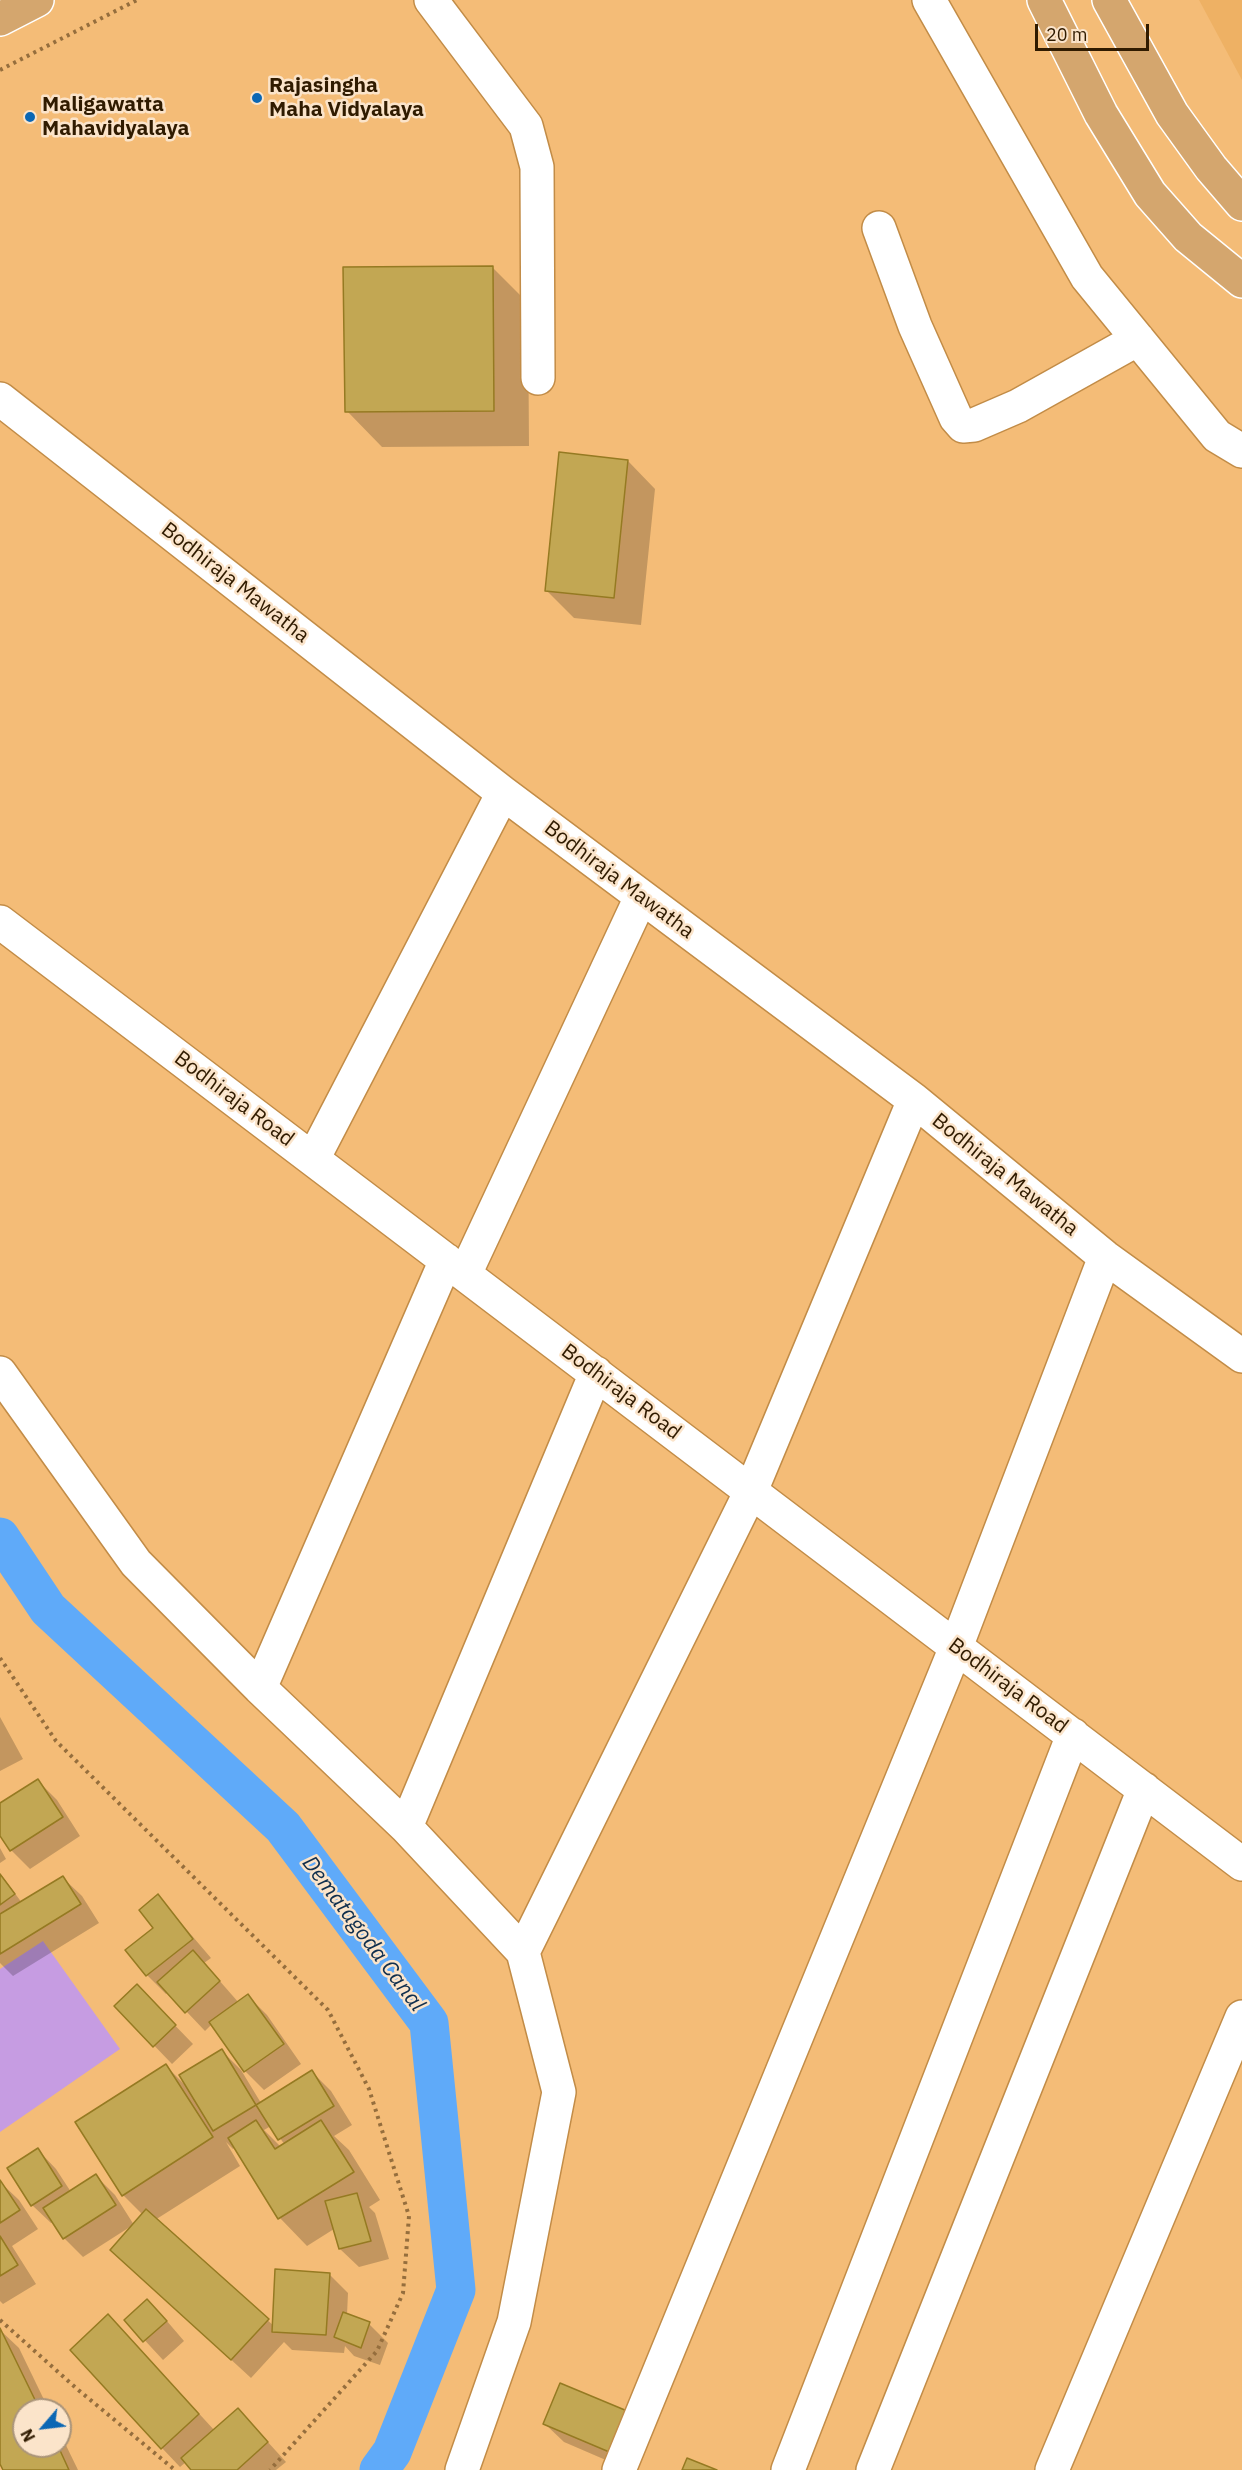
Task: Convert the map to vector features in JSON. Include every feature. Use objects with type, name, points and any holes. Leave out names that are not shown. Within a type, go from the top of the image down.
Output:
[{"type":"highway","points":[[0,19],[37,0]]},
{"type":"highway","points":[[1044,0],[1101,114],[1150,194],[1188,237],[1242,281]]},
{"type":"highway","points":[[1109,0],[1172,114],[1211,168],[1242,204]]},
{"type":"street","points":[[432,0],[526,126],[537,167],[538,378]]},
{"type":"street","points":[[929,0],[1087,277],[1217,436],[1242,451]]},
{"type":"street","points":[[879,228],[915,326],[956,418],[963,426],[974,425],[1018,406],[1138,339]]},
{"type":"street","name":"Bodhiraja Mawatha","points":[[0,399],[503,793],[914,1100],[1105,1257],[1242,1356]]},
{"type":"street","points":[[313,1159],[503,793]]},
{"type":"street","points":[[260,1688],[455,1267],[641,897]]},
{"type":"street","name":"Bodhiraja Road","points":[[0,922],[1242,1864]]},
{"type":"street","points":[[523,1952],[751,1491],[914,1100]]},
{"type":"street","points":[[619,2470],[956,1647],[1105,1257]]},
{"type":"street","points":[[0,1372],[136,1563],[260,1688],[406,1827],[523,1952],[559,2092],[514,2322],[462,2470]]},
{"type":"street","points":[[406,1827],[596,1373]]},
{"type":"street","points":[[788,2470],[1073,1735]]},
{"type":"street","points":[[873,2470],[1144,1789]]},
{"type":"street","points":[[1052,2470],[1242,2017]]},
{"type":"path","points":[[0,70],[136,0]]},
{"type":"path","points":[[0,1658],[56,1741],[328,2010],[369,2089],[409,2216],[403,2293],[377,2351],[270,2470]]},
{"type":"path","points":[[0,2320],[76,2388],[175,2470]]},
{"type":"shaded area","points":[[1199,0],[1242,0],[1242,80]]},
{"type":"shaded area","points":[[43,1941],[120,2049],[0,2132],[0,1969]]},
{"type":"building","points":[[493,266],[494,411],[345,412],[343,267]]},
{"type":"building","points":[[559,452],[628,460],[614,598],[545,591]]},
{"type":"building","points":[[38,1779],[63,1817],[10,1851],[0,1836],[0,1803]]},
{"type":"building","points":[[0,1874],[15,1894],[0,1905]]},
{"type":"building","points":[[63,1876],[81,1904],[0,1954],[0,1914]]},
{"type":"building","points":[[158,1894],[193,1939],[146,1976],[125,1950],[153,1928],[139,1910]]},
{"type":"building","points":[[193,1950],[220,1981],[185,2013],[157,1982]]},
{"type":"building","points":[[137,1984],[176,2025],[153,2047],[114,2006]]},
{"type":"building","points":[[248,1994],[284,2044],[244,2072],[209,2022]]},
{"type":"building","points":[[222,2049],[256,2105],[213,2131],[179,2075]]},
{"type":"building","points":[[166,2064],[213,2137],[122,2196],[75,2122]]},
{"type":"building","points":[[312,2070],[334,2106],[278,2140],[256,2105]]},
{"type":"building","points":[[256,2120],[275,2149],[321,2120],[354,2172],[278,2219],[228,2138]]},
{"type":"building","points":[[38,2148],[62,2186],[31,2206],[7,2168]]},
{"type":"building","points":[[96,2174],[116,2205],[63,2239],[43,2208]]},
{"type":"building","points":[[0,2180],[20,2210],[0,2223]]},
{"type":"building","points":[[357,2193],[371,2241],[339,2249],[325,2201]]},
{"type":"building","points":[[146,2209],[269,2319],[231,2360],[110,2250]]},
{"type":"building","points":[[0,2236],[18,2265],[0,2276]]},
{"type":"building","points":[[275,2269],[330,2273],[326,2335],[272,2332]]},
{"type":"building","points":[[147,2299],[167,2321],[143,2342],[124,2320]]},
{"type":"building","points":[[343,2312],[370,2322],[361,2348],[334,2337]]},
{"type":"building","points":[[108,2314],[199,2414],[161,2449],[70,2350]]},
{"type":"building","points":[[0,2328],[34,2398],[12,2398],[12,2458],[64,2458],[69,2470],[3,2470],[0,2464]]},
{"type":"building","points":[[560,2383],[632,2413],[614,2454],[543,2424]]},
{"type":"building","points":[[238,2408],[268,2442],[237,2470],[191,2470],[181,2458]]},
{"type":"building","points":[[687,2458],[717,2470],[682,2470]]},
{"type":"waterway","name":"Dematagoda Canal","points":[[0,1537],[48,1609],[283,1827],[429,2023],[456,2290],[392,2452],[379,2470]]},
{"type":"place","name":"Rajasingha Maha Vidyalaya","points":[[257,98]]},
{"type":"place","name":"Maligawatta Mahavidyalaya","points":[[30,117]]}]
